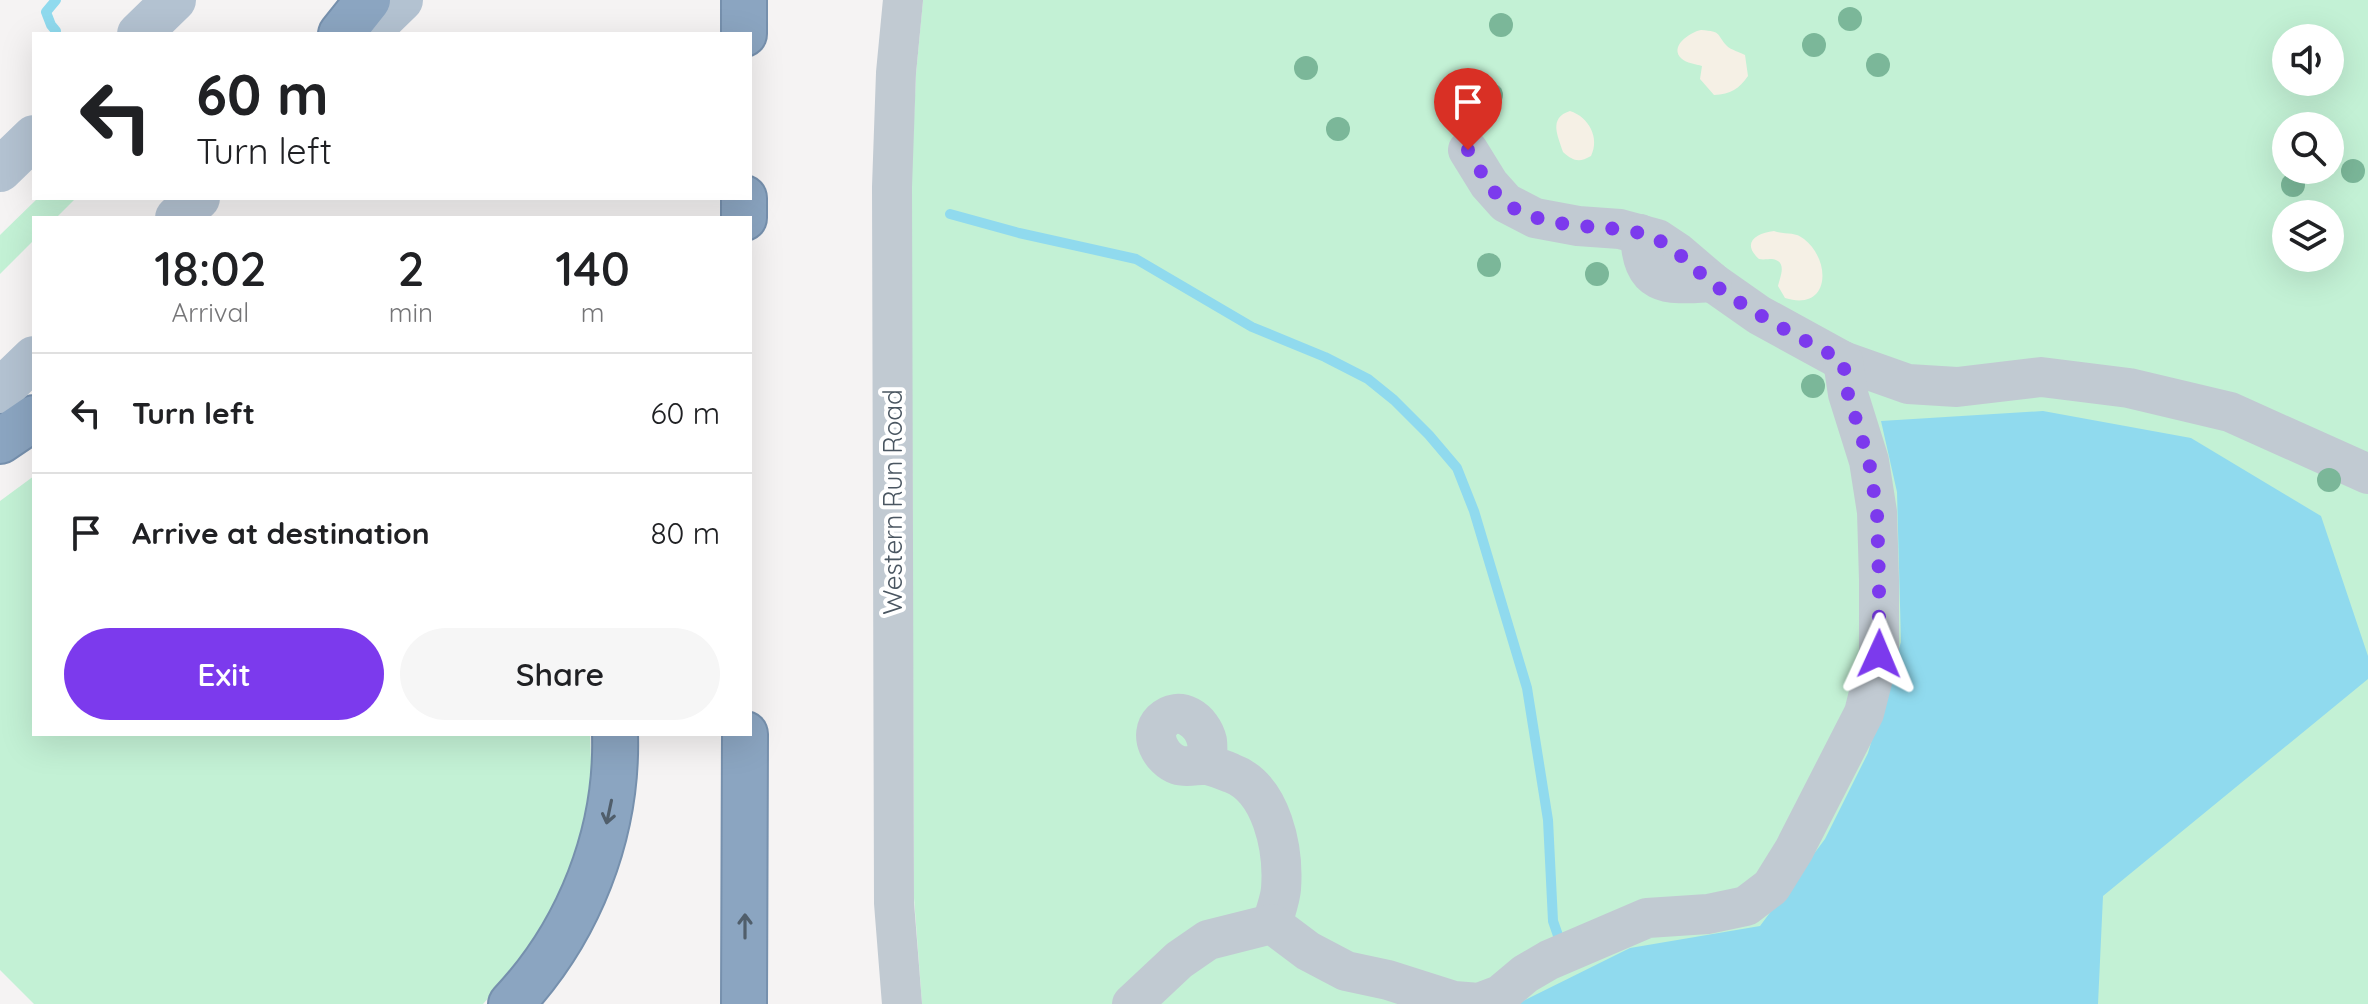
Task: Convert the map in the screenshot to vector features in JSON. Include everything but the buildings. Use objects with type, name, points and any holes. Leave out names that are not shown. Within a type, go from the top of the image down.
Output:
[{"type":"highway","points":[[343,32],[368,0]]},
{"type":"highway","points":[[744,0],[744,32]]},
{"type":"highway","points":[[0,441],[32,419]]},
{"type":"highway","points":[[511,1004],[558,943],[583,897],[601,847],[611,803],[615,736]]},
{"type":"highway","points":[[744,1004],[745,736]]},
{"type":"main road","points":[[141,32],[174,0]]},
{"type":"main road","points":[[368,32],[401,0]]},
{"type":"main road","points":[[0,170],[32,139]]},
{"type":"main road","points":[[179,216],[196,200]]},
{"type":"main road","points":[[0,391],[32,360]]},
{"type":"street","name":"Western Run Road","points":[[902,1004],[894,903],[892,187],[896,73],[903,0]]},
{"type":"street","points":[[1468,150],[1489,184],[1506,203],[1535,218],[1578,226],[1620,229],[1657,239],[1759,315],[1843,361],[1908,384],[1957,387],[2041,377],[2129,388],[2230,412],[2368,474]]},
{"type":"street","points":[[1272,924],[1308,951],[1346,971],[1388,980],[1454,1001],[1479,1003],[1500,995],[1525,974],[1549,960],[1647,918],[1708,914],[1746,906],[1771,887],[1794,850],[1864,713],[1879,654],[1877,512],[1869,461],[1848,394],[1843,361]]},
{"type":"street","points":[[1207,765],[1235,774],[1260,794],[1272,817],[1279,853],[1281,889],[1272,924]]},
{"type":"street","points":[[1132,1004],[1179,960],[1208,940],[1272,924]]},
{"type":"green space","points":[[923,0],[2368,0],[2368,1004],[922,1004],[914,898],[911,182]]},
{"type":"green space","points":[[36,200],[74,200],[58,216],[32,216],[32,242],[0,274],[0,235]]},
{"type":"green space","points":[[32,477],[32,736],[590,736],[592,789],[579,871],[525,957],[483,1004],[34,1004],[0,970],[0,501]]},
{"type":"sand","points":[[1701,30],[1718,34],[1729,47],[1745,55],[1748,76],[1734,90],[1714,95],[1700,79],[1702,66],[1686,62],[1678,54],[1682,41]]},
{"type":"sand","points":[[1570,111],[1583,118],[1593,135],[1591,156],[1583,160],[1573,159],[1563,152],[1557,134],[1559,118]]},
{"type":"sand","points":[[1774,231],[1801,237],[1813,248],[1819,259],[1822,282],[1811,298],[1785,298],[1778,286],[1782,270],[1780,263],[1772,259],[1759,259],[1751,248],[1757,237]]},
{"type":"water","points":[[2043,411],[2191,438],[2321,516],[2368,656],[2368,679],[2103,896],[2098,1004],[1517,1004],[1630,948],[1760,926],[1825,839],[1868,753],[1901,642],[1897,492],[1881,421]]},
{"type":"waterway","points":[[56,0],[46,12],[56,31]]},
{"type":"waterway","points":[[950,214],[1136,259],[1252,327],[1325,357],[1368,379],[1394,400],[1457,468],[1474,511],[1527,688],[1548,820],[1553,921],[1562,947]]},
{"type":"route","points":[[1468,150],[1489,184],[1506,203],[1535,218],[1578,226],[1620,229],[1657,239],[1759,315],[1843,361],[1848,394],[1869,461],[1877,512],[1879,654]]}]
